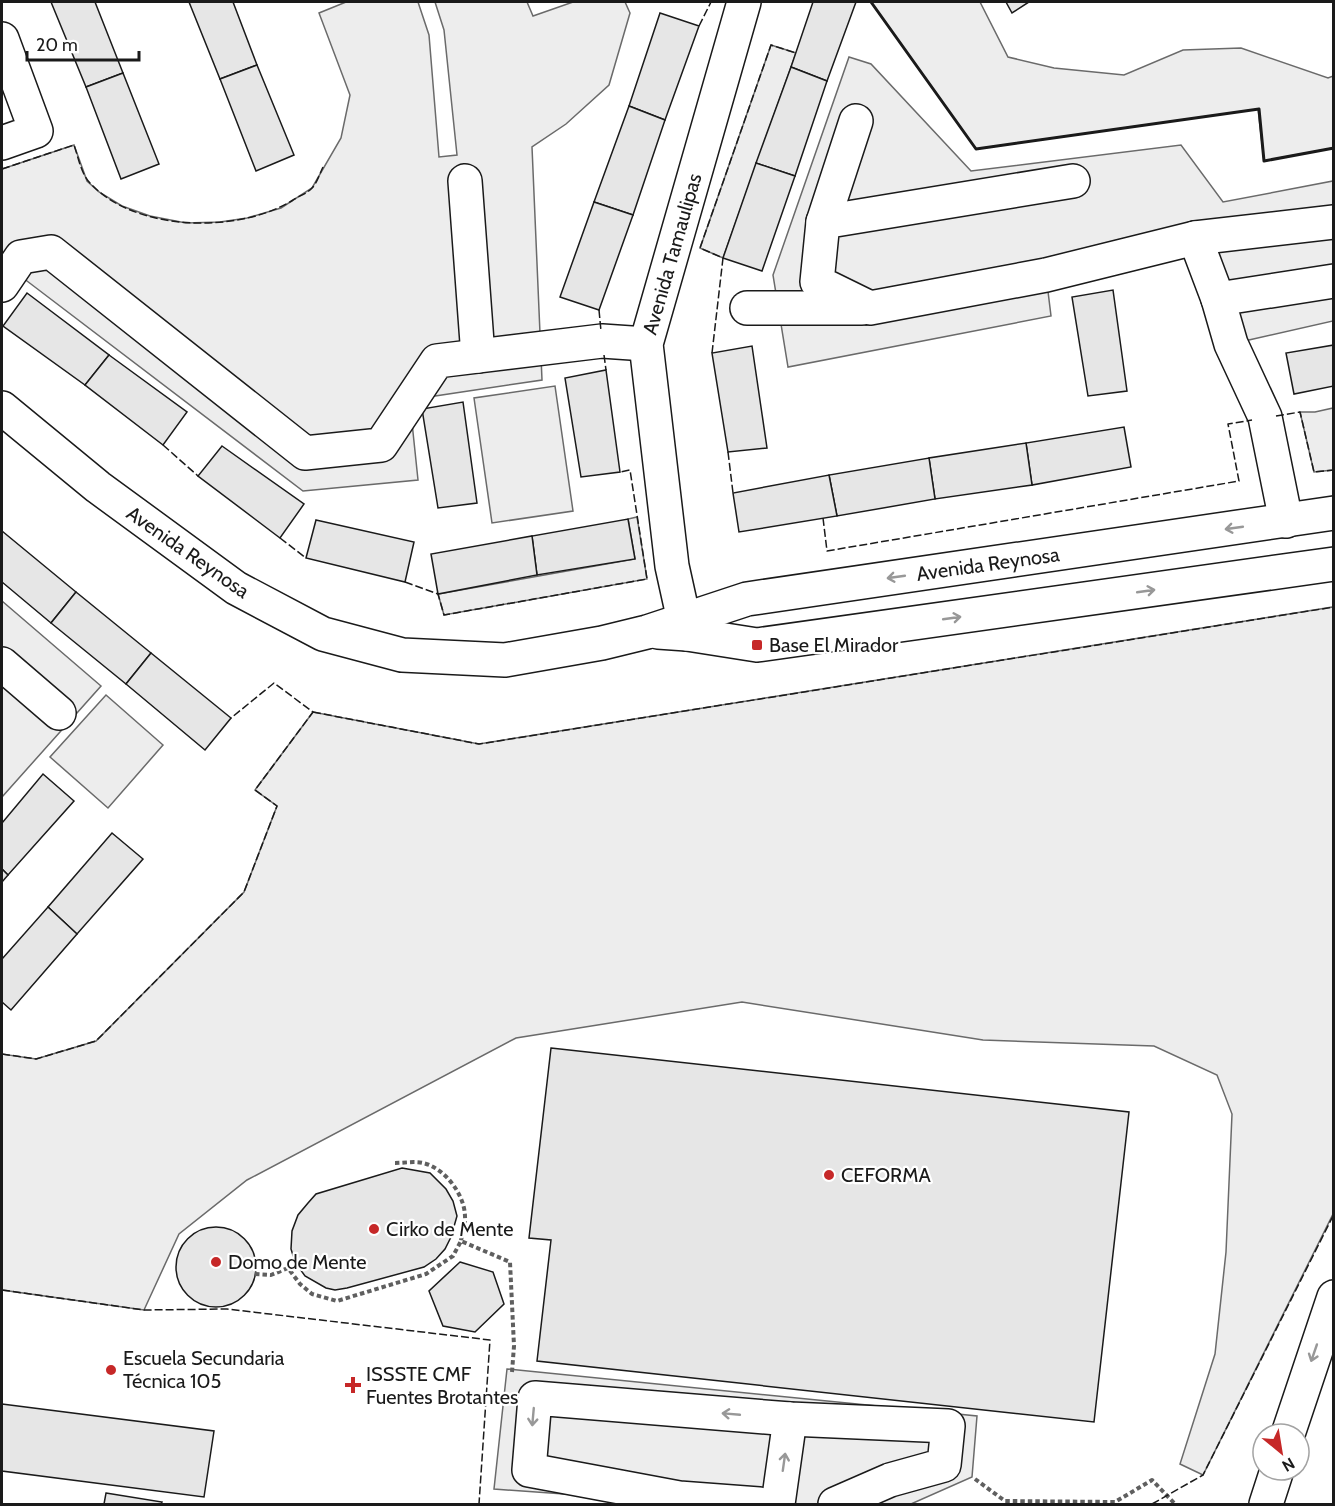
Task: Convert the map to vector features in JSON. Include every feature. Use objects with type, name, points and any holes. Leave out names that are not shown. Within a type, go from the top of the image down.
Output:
[{"type":"street","name":"Avenida Tamaulipas","points":[[685,626],[672,566],[646,344],[744,2]]},
{"type":"street","points":[[2,39],[36,131],[2,143]]},
{"type":"street","points":[[856,121],[823,222],[817,282],[870,308]]},
{"type":"street","points":[[465,181],[478,356]]},
{"type":"street","points":[[823,222],[1073,181]]},
{"type":"street","points":[[747,308],[870,308],[1046,275],[1195,237],[1334,222]]},
{"type":"street","points":[[1195,237],[1218,299],[1231,344],[1265,417],[1286,521]]},
{"type":"street","points":[[2,285],[21,257],[51,252],[305,453],[381,446],[437,361],[603,341],[646,344]]},
{"type":"street","points":[[1218,299],[1334,281]]},
{"type":"street","name":"Avenida Reynosa","points":[[2,408],[98,488],[236,588],[323,634],[402,655],[505,660],[602,644],[647,632],[685,626],[747,599],[1334,513]]},
{"type":"street","points":[[685,626],[757,645],[1334,564]]},
{"type":"street","points":[[2,664],[59,712]]},
{"type":"street","points":[[1292,1422],[1334,1297]]},
{"type":"street","points":[[759,1504],[680,1501],[529,1470],[535,1398],[790,1419],[948,1426],[944,1465],[890,1480],[835,1504]]},
{"type":"street","points":[[778,1504],[790,1419]]},
{"type":"street","points":[[1266,1504],[1273,1482]]},
{"type":"path","points":[[255,1275],[271,1275],[288,1268],[300,1284],[312,1294],[337,1302],[426,1274],[440,1267],[453,1256],[461,1241],[465,1217],[462,1200],[441,1172],[426,1164],[411,1162],[395,1164]]},
{"type":"path","points":[[461,1241],[510,1262],[514,1346],[510,1395],[535,1398]]},
{"type":"path","points":[[944,1465],[972,1477],[1005,1501],[1115,1503],[1152,1480],[1175,1504]]},
{"type":"shaded area","points":[[346,2],[418,2],[429,35],[439,157],[457,155],[444,30],[435,2],[527,2],[533,16],[573,2],[625,2],[630,13],[609,85],[566,124],[532,147],[542,380],[422,398],[411,413],[418,480],[303,491],[2,262],[2,169],[74,145],[87,181],[99,192],[122,206],[150,216],[186,223],[220,222],[247,218],[281,208],[312,188],[341,138],[350,95],[319,13]]},
{"type":"shaded area","points":[[871,2],[980,2],[1008,57],[1054,68],[1124,75],[1183,50],[1241,48],[1328,78],[1333,76],[1333,148],[1264,161],[1258,109],[976,149]]},
{"type":"shaded area","points":[[771,45],[796,53],[723,258],[700,248]]},
{"type":"shaded area","points":[[849,57],[871,64],[971,171],[1181,145],[1223,202],[1333,181],[1333,321],[1231,344],[1195,238],[1046,275],[1051,316],[788,367],[773,275]]},
{"type":"shaded area","points":[[555,386],[573,511],[492,523],[474,398]]},
{"type":"shaded area","points":[[1333,408],[1333,470],[1314,472],[1300,412],[1315,412]]},
{"type":"shaded area","points":[[637,517],[647,579],[444,615],[438,594],[635,559],[628,519]]},
{"type":"shaded area","points":[[2,601],[101,686],[2,797]]},
{"type":"shaded area","points":[[1333,607],[1333,1214],[1203,1475],[1180,1464],[1215,1354],[1226,1252],[1232,1114],[1217,1075],[1154,1046],[983,1040],[742,1002],[516,1038],[247,1180],[179,1234],[144,1310],[2,1290],[2,1054],[36,1059],[96,1041],[244,892],[277,806],[255,790],[313,712],[479,744]]},
{"type":"shaded area","points":[[106,695],[163,745],[108,808],[50,757]]},
{"type":"shaded area","points":[[507,1369],[977,1416],[972,1477],[911,1504],[648,1504],[648,1500],[494,1489]]},
{"type":"building","points":[[51,2],[95,2],[123,73],[86,87]]},
{"type":"building","points":[[189,2],[233,2],[257,65],[220,79]]},
{"type":"building","points":[[813,2],[856,2],[827,81],[791,67]]},
{"type":"building","points":[[1006,2],[1029,2],[1012,13]]},
{"type":"building","points":[[660,13],[699,26],[665,120],[629,106]]},
{"type":"building","points":[[257,65],[294,155],[256,171],[220,79]]},
{"type":"building","points":[[791,67],[827,81],[795,176],[756,163]]},
{"type":"building","points":[[123,73],[159,164],[121,179],[86,87]]},
{"type":"building","points":[[629,106],[665,120],[633,215],[594,202]]},
{"type":"building","points":[[756,163],[795,176],[762,271],[723,258]]},
{"type":"building","points":[[594,202],[633,215],[599,310],[560,297]]},
{"type":"building","points":[[1113,290],[1127,391],[1088,396],[1072,297]]},
{"type":"building","points":[[27,293],[109,355],[85,385],[3,326]]},
{"type":"building","points":[[1334,345],[1334,386],[1294,394],[1286,353]]},
{"type":"building","points":[[752,346],[767,448],[728,452],[712,353]]},
{"type":"building","points":[[109,355],[187,412],[163,445],[85,385]]},
{"type":"building","points":[[606,370],[620,472],[581,477],[565,378]]},
{"type":"building","points":[[463,402],[477,503],[438,508],[422,409]]},
{"type":"building","points":[[1124,427],[1131,467],[1032,485],[1026,443]]},
{"type":"building","points":[[1026,443],[1032,485],[935,499],[929,458]]},
{"type":"building","points":[[222,446],[304,504],[280,538],[198,476]]},
{"type":"building","points":[[929,458],[935,499],[837,516],[829,475]]},
{"type":"building","points":[[829,475],[837,516],[739,532],[733,493]]},
{"type":"building","points":[[628,519],[635,559],[537,575],[532,536]]},
{"type":"building","points":[[316,520],[414,542],[405,582],[306,558]]},
{"type":"building","points":[[2,531],[76,592],[51,623],[2,582]]},
{"type":"building","points":[[532,536],[537,575],[438,594],[431,554]]},
{"type":"building","points":[[76,592],[151,653],[126,684],[51,623]]},
{"type":"building","points":[[151,653],[231,718],[205,750],[126,684]]},
{"type":"building","points":[[43,774],[74,801],[8,875],[2,869],[2,823]]},
{"type":"building","points":[[112,833],[143,859],[77,934],[48,907]]},
{"type":"building","points":[[2,869],[8,875],[2,882]]},
{"type":"building","points":[[48,907],[77,934],[11,1010],[2,1002],[2,959]]},
{"type":"building","name":"CEFORMA","points":[[551,1048],[1129,1112],[1094,1422],[537,1361],[551,1240],[529,1238]]},
{"type":"building","name":"Cirko de Mente","points":[[402,1168],[430,1173],[446,1189],[453,1201],[457,1216],[445,1249],[424,1267],[347,1288],[335,1290],[326,1288],[305,1276],[295,1262],[291,1249],[292,1231],[298,1215],[316,1194]]},
{"type":"building","name":"Domo de Mente","points":[[216,1227],[231,1230],[244,1239],[253,1252],[256,1267],[253,1282],[244,1295],[231,1304],[216,1307],[201,1304],[188,1295],[179,1282],[176,1267],[179,1252],[188,1239],[201,1230]]},
{"type":"building","points":[[460,1262],[493,1272],[504,1304],[475,1332],[443,1326],[429,1291]]},
{"type":"building","points":[[2,1404],[214,1431],[204,1497],[2,1471]]},
{"type":"building","points":[[106,1493],[162,1502],[161,1504],[104,1504]]},
{"type":"fence","points":[[699,26],[711,2]]},
{"type":"fence","points":[[712,353],[723,258],[700,248],[771,45],[796,53]]},
{"type":"fence","points":[[2,169],[74,145],[87,179],[109,199],[133,211],[160,219],[188,223],[245,219],[271,211],[312,188],[323,167]]},
{"type":"fence","points":[[599,310],[601,331]]},
{"type":"fence","points":[[604,355],[606,370]]},
{"type":"fence","points":[[1276,416],[1300,412],[1314,472],[1334,470]]},
{"type":"fence","points":[[823,518],[827,551],[1239,481],[1228,424],[1252,420]]},
{"type":"fence","points":[[163,445],[198,476]]},
{"type":"fence","points":[[728,452],[733,493]]},
{"type":"fence","points":[[405,582],[438,594],[444,615],[647,579],[630,470],[620,472]]},
{"type":"fence","points":[[280,538],[306,558]]},
{"type":"fence","points":[[313,712],[479,744],[1334,607]]},
{"type":"fence","points":[[2,1054],[36,1059],[96,1041],[244,892],[277,806],[255,790],[313,712],[274,683],[231,718]]},
{"type":"fence","points":[[1152,1504],[1203,1475],[1334,1214]]},
{"type":"fence","points":[[2,1290],[144,1310],[227,1309],[490,1340],[479,1504]]},
{"type":"wall","points":[[871,2],[976,149],[1259,109],[1264,161],[1334,148]]},
{"type":"place","name":"Base El Mirador","points":[[757,645]]},
{"type":"place","name":"CEFORMA","points":[[829,1175]]},
{"type":"place","name":"Cirko de Mente","points":[[374,1229]]},
{"type":"place","name":"Domo de Mente","points":[[216,1262]]},
{"type":"place","name":"Escuela Secundaria Técnica 105","points":[[111,1370]]},
{"type":"place","name":"ISSSTE CMF Fuentes Brotantes","points":[[353,1385]]}]
